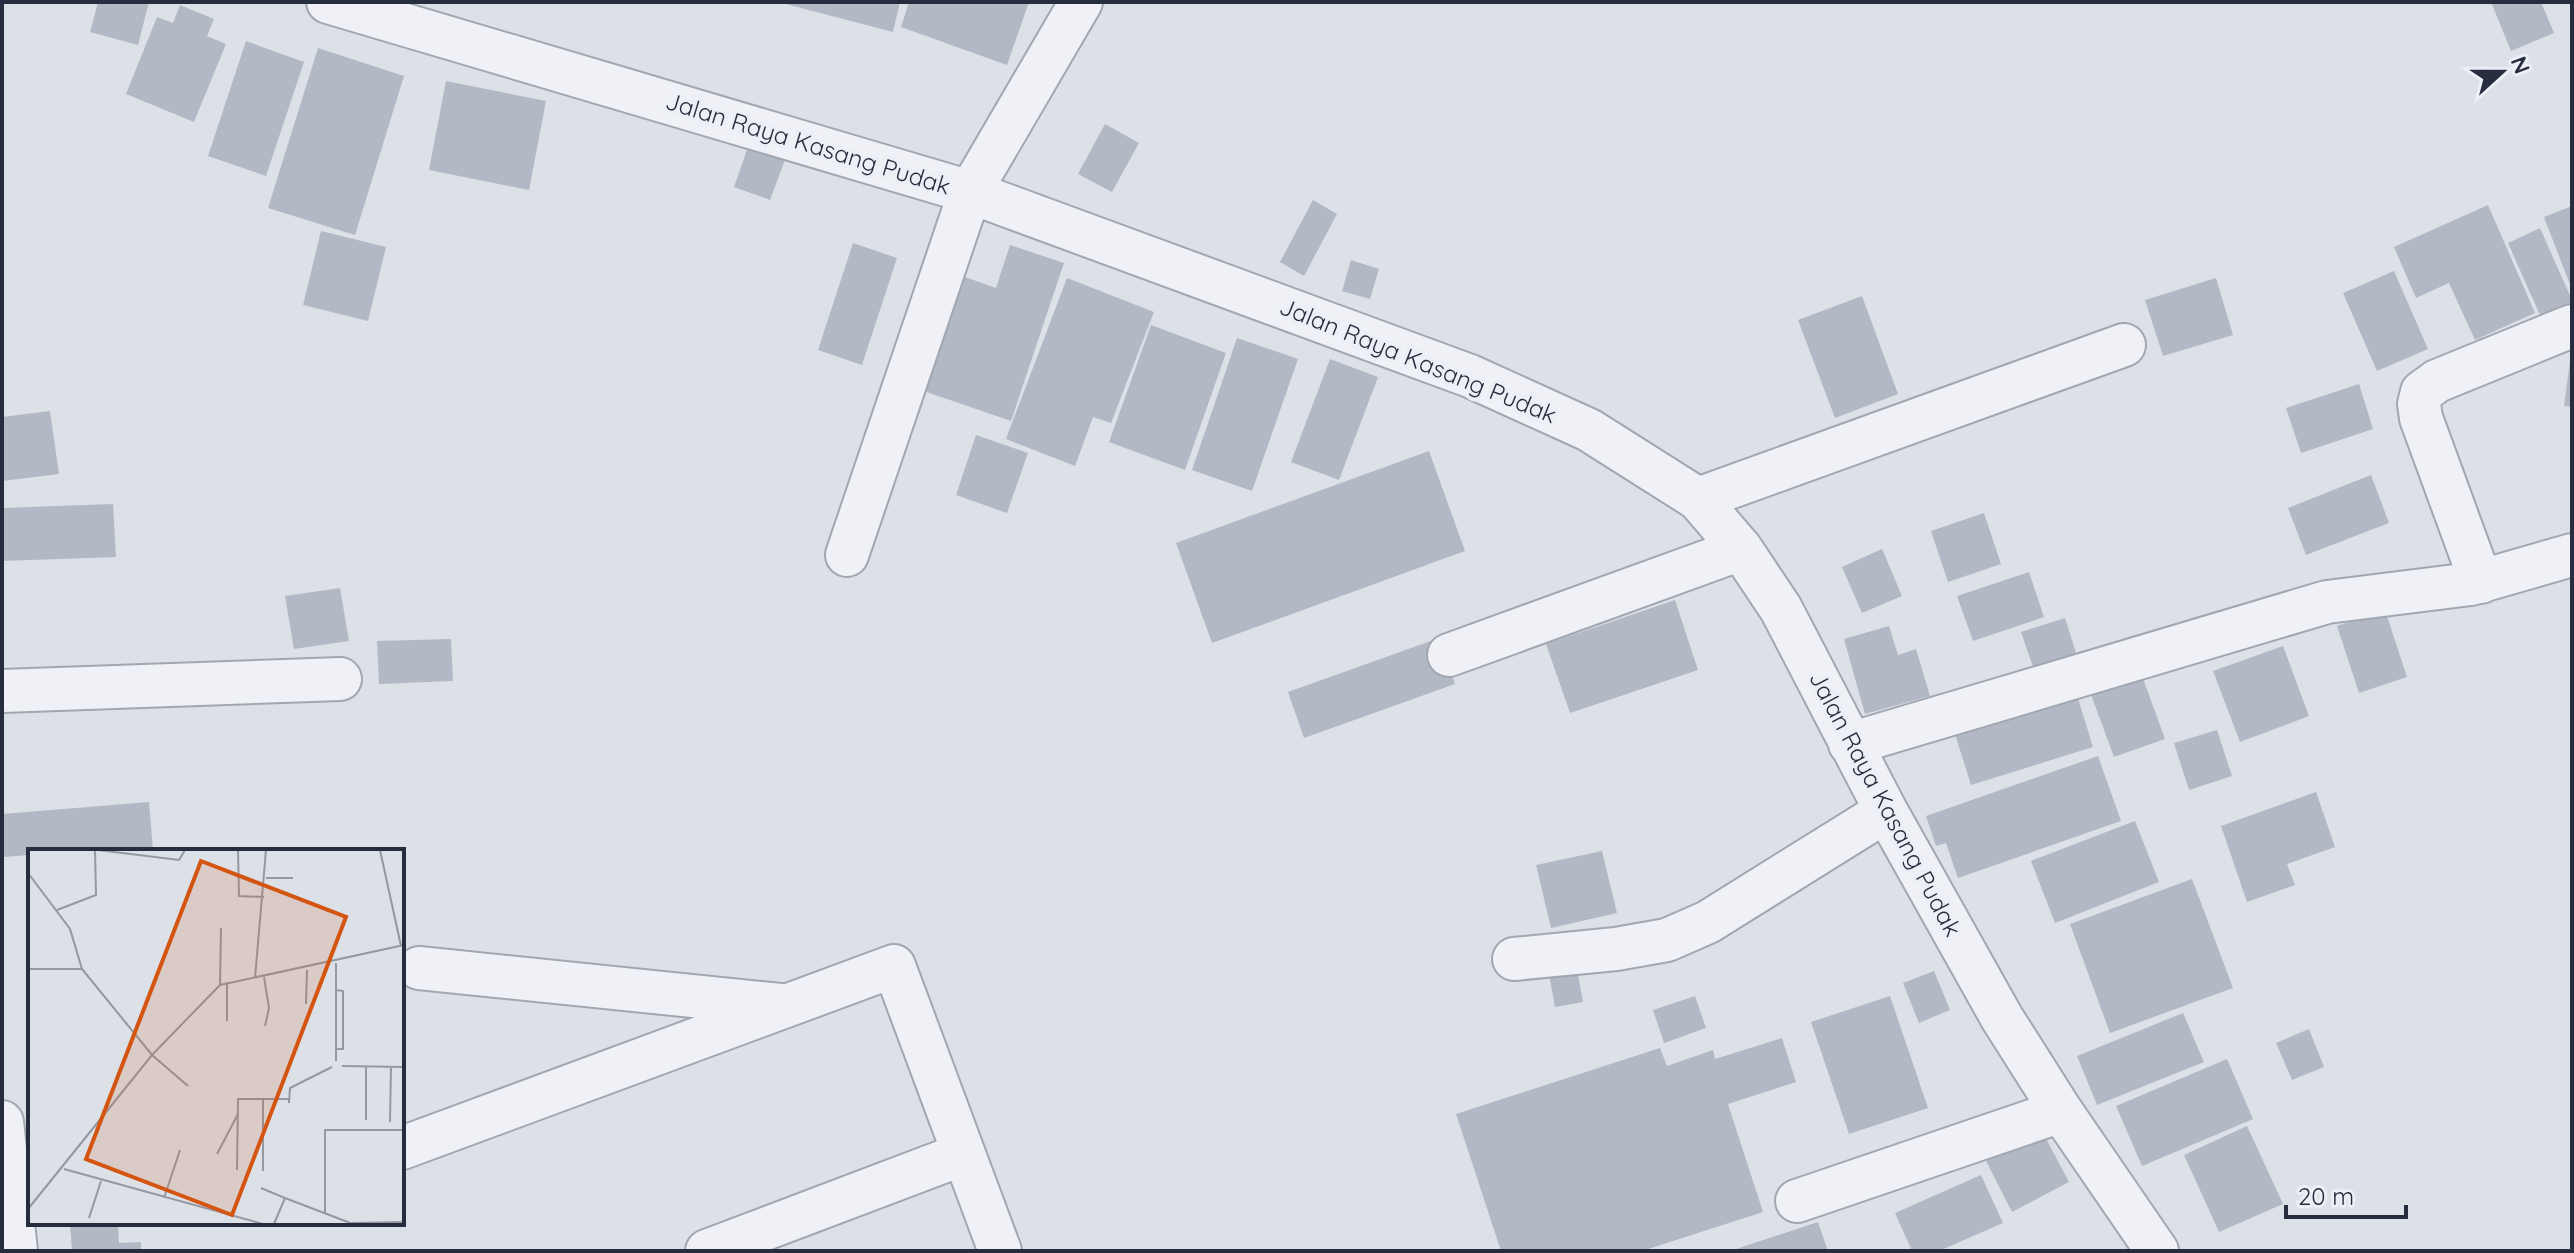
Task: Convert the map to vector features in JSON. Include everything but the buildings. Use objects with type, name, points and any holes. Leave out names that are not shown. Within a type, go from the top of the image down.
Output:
[{"type":"street","name":"Jalan Raya Kasang Pudak","points":[[328,2],[970,192],[1470,376],[1589,430],[1698,499],[1741,549],[1781,609],[1886,811],[2002,1018],[2157,1251]]},
{"type":"street","points":[[847,555],[970,192],[1081,2]]},
{"type":"street","points":[[2481,582],[2421,418],[2419,404],[2422,392],[2437,381],[2572,326]]},
{"type":"street","points":[[1698,499],[2124,345]]},
{"type":"street","points":[[1449,655],[1741,549]]},
{"type":"street","points":[[1850,744],[2327,602],[2481,582],[2572,555]]},
{"type":"street","points":[[2,691],[340,679]]},
{"type":"street","points":[[1514,959],[1616,949],[1667,940],[1708,922],[1886,811]]},
{"type":"street","points":[[404,1147],[894,966],[1000,1251]]},
{"type":"street","points":[[419,968],[789,1006]]},
{"type":"street","points":[[1797,1201],[2061,1111]]},
{"type":"street","points":[[2,1122],[16,1251]]},
{"type":"street","points":[[707,1251],[963,1154]]}]
